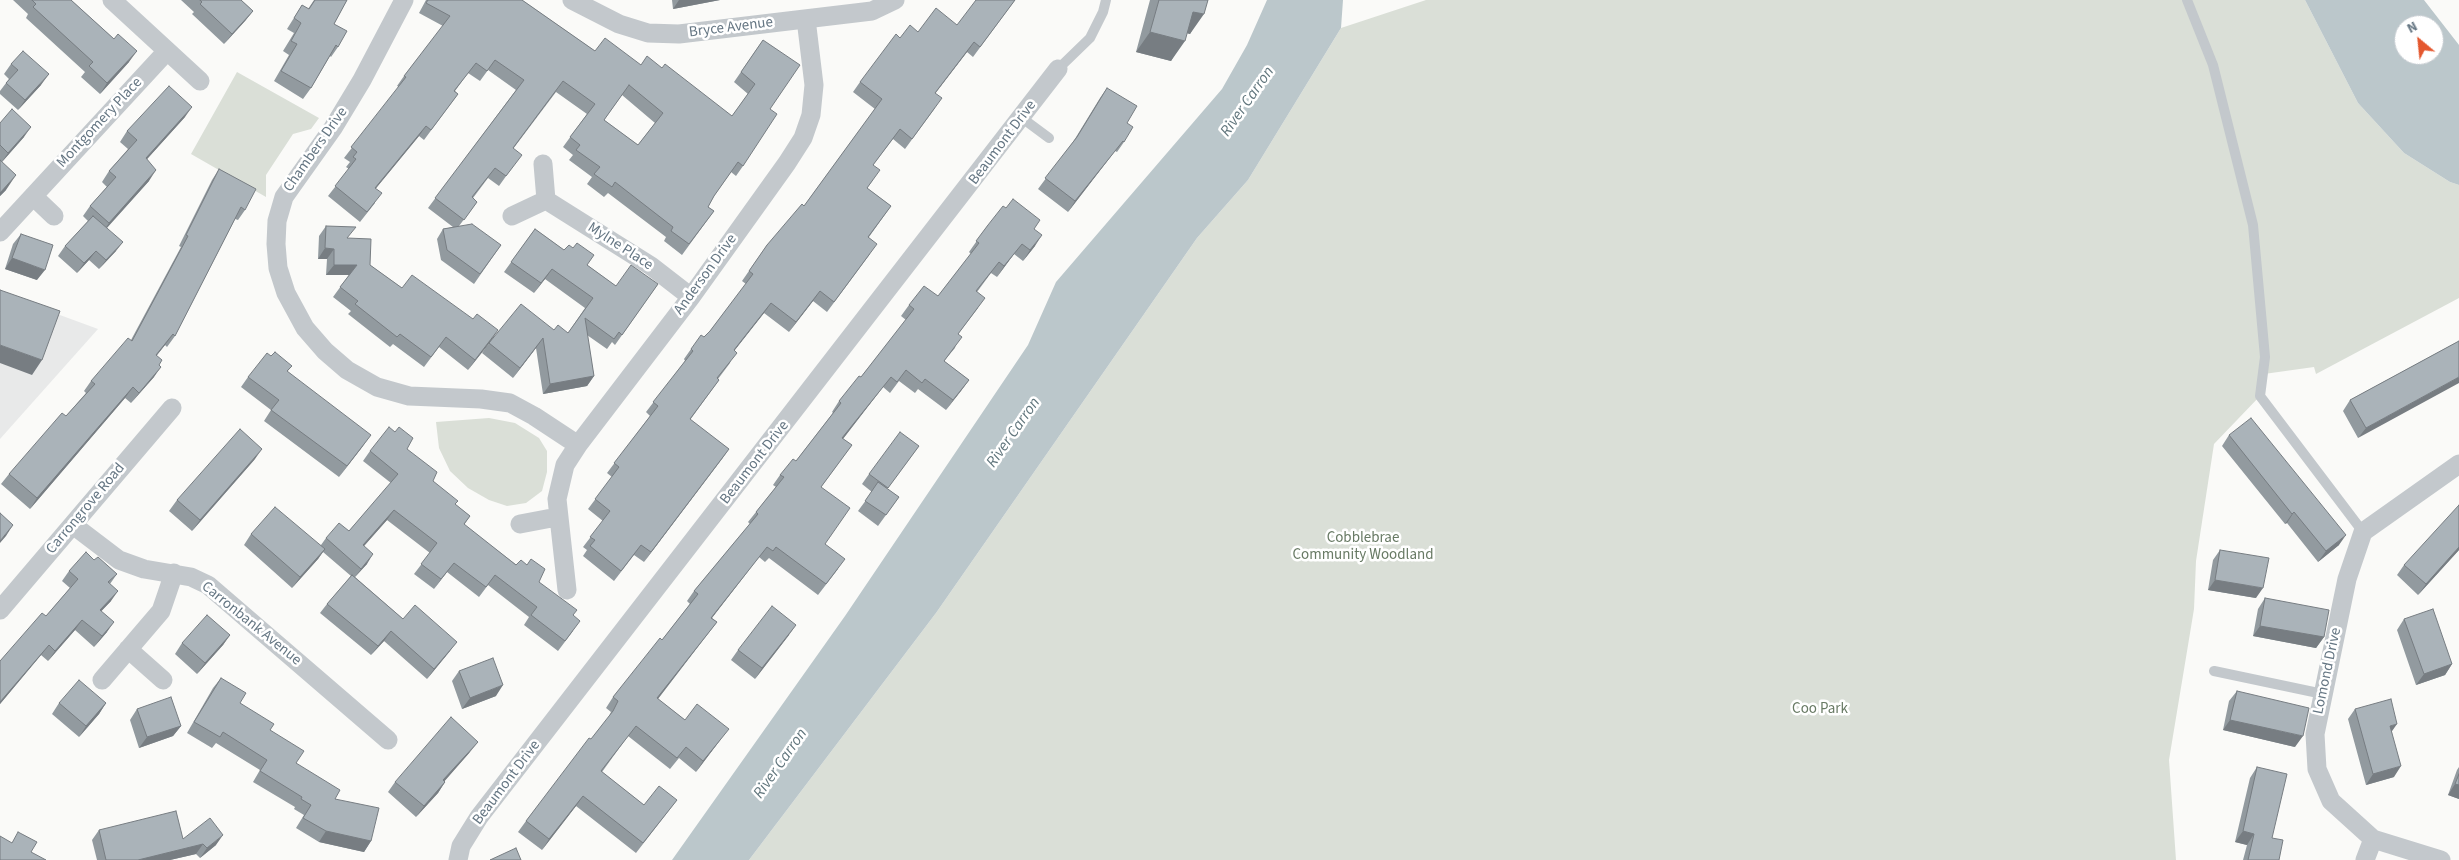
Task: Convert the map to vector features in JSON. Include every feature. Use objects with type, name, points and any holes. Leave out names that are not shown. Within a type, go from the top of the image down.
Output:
[{"type":"street","points":[[112,0],[200,81]]},
{"type":"street","name":"Chambers Drive","points":[[404,0],[362,80],[333,128],[284,197],[277,221],[276,244],[278,268],[286,293],[305,328],[325,351],[347,370],[377,387],[409,396],[481,398],[510,403],[534,416],[578,445]]},
{"type":"street","name":"Bryce Avenue","points":[[572,0],[619,24],[648,33],[679,34],[872,11],[894,0]]},
{"type":"street","name":"Anderson Drive","points":[[567,590],[557,517],[557,499],[565,465],[578,445],[691,297],[803,138],[811,115],[814,85],[806,19]]},
{"type":"street","name":"Montgomery Place","points":[[0,232],[167,51]]},
{"type":"street","name":"Beaumont Drive","points":[[458,860],[461,846],[479,817],[1022,118],[1058,69]]},
{"type":"street","points":[[512,216],[546,200],[543,164]]},
{"type":"street","points":[[33,196],[54,216]]},
{"type":"street","name":"Mylne Place","points":[[546,200],[651,266],[691,297]]},
{"type":"street","name":"Carrongrove Road","points":[[0,610],[172,408]]},
{"type":"street","points":[[2363,532],[2459,464]]},
{"type":"street","points":[[520,524],[557,517]]},
{"type":"street","name":"Carronbank Avenue","points":[[72,524],[119,560],[144,569],[174,573],[208,585],[388,740]]},
{"type":"street","name":"Lomond Drive","points":[[2363,532],[2347,579],[2315,734],[2317,769],[2331,801],[2373,840],[2441,860]]},
{"type":"street","points":[[102,680],[161,611],[174,573]]},
{"type":"street","points":[[128,649],[163,680]]},
{"type":"street","points":[[2365,860],[2373,840]]},
{"type":"lane","points":[[1058,69],[1090,38],[1103,12],[1106,0]]},
{"type":"lane","points":[[2187,0],[2213,64],[2253,225],[2265,357],[2260,396],[2363,532]]},
{"type":"lane","points":[[1022,118],[1049,138]]},
{"type":"lane","points":[[2214,671],[2323,694]]},
{"type":"shaded area","points":[[0,293],[98,329],[0,439]]},
{"type":"green space","name":"Cobblebrae Community Woodland","points":[[1426,0],[2305,0],[2358,103],[2404,153],[2450,182],[2459,185],[2459,298],[2316,374],[2314,367],[2264,374],[2260,396],[2214,444],[2196,561],[2194,609],[2169,760],[2176,860],[749,860],[936,613],[1197,238],[1248,180],[1341,28]]},
{"type":"green space","points":[[237,72],[319,118],[311,129],[293,134],[266,175],[266,197],[191,154]]},
{"type":"green space","points":[[489,418],[515,423],[539,438],[547,451],[547,472],[542,491],[526,503],[507,506],[489,500],[468,488],[450,471],[439,448],[436,422]]},
{"type":"water","name":"River Carron","points":[[1267,0],[1343,0],[1341,28],[1248,180],[1197,238],[936,613],[749,860],[672,860],[845,616],[1028,345],[1056,282],[1222,89],[1247,45]]},
{"type":"water","points":[[2305,0],[2424,0],[2436,15],[2394,15],[2394,65],[2444,65],[2444,26],[2459,45],[2459,185],[2450,182],[2404,153],[2358,103]]},
{"type":"building","points":[[32,0],[71,0],[114,39],[118,34],[137,51],[107,83],[89,66],[93,62],[33,7],[36,4]]},
{"type":"building","points":[[200,0],[241,0],[253,11],[232,34],[200,4],[202,2]]},
{"type":"building","points":[[315,0],[347,0],[334,24],[347,31],[338,47],[336,45],[311,88],[281,71],[297,44],[291,41],[301,23],[294,18],[302,5],[309,9]]},
{"type":"building","points":[[428,0],[522,0],[595,51],[605,38],[641,65],[647,56],[662,68],[665,64],[732,116],[755,84],[741,72],[763,40],[800,65],[770,109],[777,114],[743,166],[738,162],[714,196],[708,207],[714,211],[689,244],[671,231],[673,227],[615,182],[612,187],[594,174],[600,167],[576,150],[580,145],[570,137],[595,104],[563,81],[513,148],[522,155],[506,176],[495,168],[472,197],[477,202],[464,220],[435,198],[524,80],[495,60],[487,71],[476,63],[454,91],[458,94],[431,130],[426,126],[375,188],[382,193],[367,212],[335,186],[356,159],[353,157],[357,152],[351,147],[406,77],[404,76],[450,16],[426,3]],"holes":[[[629,85],[663,113],[638,145],[604,120]]]},
{"type":"building","points":[[976,0],[1015,0],[980,47],[974,42],[935,93],[942,98],[912,139],[900,129],[873,165],[880,170],[867,188],[891,206],[868,237],[877,244],[834,302],[820,291],[796,322],[771,303],[734,350],[737,353],[717,378],[719,380],[690,419],[729,449],[651,552],[641,545],[621,571],[590,546],[595,540],[590,537],[610,511],[595,499],[619,467],[614,463],[658,406],[653,402],[693,351],[691,349],[701,335],[704,337],[710,331],[753,274],[749,271],[767,245],[802,204],[804,206],[882,99],[860,82],[896,34],[900,38],[910,25],[918,32],[936,8],[957,25]]},
{"type":"building","points":[[1159,0],[1208,0],[1204,14],[1193,12],[1185,41],[1150,32]]},
{"type":"building","points":[[23,51],[49,74],[25,100],[6,83],[18,70],[11,64]]},
{"type":"building","points":[[169,86],[192,107],[146,158],[156,170],[109,223],[90,206],[116,177],[109,171],[137,140],[127,131]]},
{"type":"building","points":[[1107,88],[1137,106],[1127,123],[1133,127],[1124,142],[1075,201],[1045,178],[1077,137]]},
{"type":"building","points":[[12,109],[31,127],[8,153],[0,145],[0,123]]},
{"type":"building","points":[[0,160],[16,175],[0,193]]},
{"type":"building","points":[[219,169],[256,189],[245,210],[241,207],[175,336],[173,334],[156,355],[162,360],[159,365],[161,367],[139,393],[133,387],[37,498],[9,474],[62,413],[66,416],[95,384],[91,381],[128,338],[132,341],[188,236],[186,235]]},
{"type":"building","points":[[1013,199],[1040,220],[1034,229],[1042,235],[1030,250],[1022,244],[1004,266],[999,262],[976,291],[985,298],[958,334],[962,337],[944,361],[969,380],[953,400],[925,379],[922,383],[906,370],[897,382],[891,377],[842,438],[852,445],[821,487],[850,508],[825,544],[845,559],[826,584],[776,547],[773,551],[767,547],[711,618],[717,622],[657,698],[685,720],[697,704],[729,729],[703,761],[686,747],[677,758],[636,726],[601,771],[644,805],[659,786],[677,800],[643,843],[583,796],[549,839],[526,821],[589,738],[591,739],[613,711],[618,701],[613,697],[660,638],[662,640],[698,594],[694,591],[758,514],[756,512],[784,477],[780,475],[793,459],[796,461],[841,403],[839,401],[859,376],[861,377],[914,309],[909,305],[924,286],[938,296],[979,243],[976,241],[988,225],[1003,206],[1006,208]]},
{"type":"building","points":[[93,216],[123,242],[106,260],[96,251],[84,263],[65,246]]},
{"type":"building","points":[[472,224],[501,245],[480,274],[447,250],[443,229]]},
{"type":"building","points":[[326,226],[356,227],[347,238],[371,239],[370,265],[402,288],[412,275],[473,319],[477,314],[498,330],[475,360],[446,337],[431,357],[400,334],[397,337],[355,304],[358,301],[340,287],[357,265],[334,265],[334,249],[325,248]]},
{"type":"building","points":[[535,229],[564,250],[569,245],[573,248],[577,243],[594,255],[587,265],[616,286],[631,265],[658,284],[622,335],[619,332],[614,339],[585,318],[594,376],[550,384],[543,338],[520,368],[489,343],[521,304],[554,330],[558,325],[568,333],[593,298],[552,269],[541,283],[511,262]]},
{"type":"building","points":[[21,234],[53,245],[45,270],[12,258]]},
{"type":"building","points":[[0,290],[60,311],[42,360],[0,345]]},
{"type":"building","points":[[2459,341],[2459,377],[2366,428],[2350,400]]},
{"type":"building","points":[[275,352],[292,366],[287,371],[371,435],[347,466],[271,410],[279,400],[248,377],[267,353],[271,356]]},
{"type":"building","points":[[2251,418],[2346,535],[2326,551],[2294,512],[2292,514],[2229,435]]},
{"type":"building","points":[[389,427],[395,432],[399,427],[413,438],[407,449],[437,472],[433,481],[458,501],[455,504],[470,516],[464,524],[516,565],[521,560],[527,565],[531,559],[545,569],[539,582],[577,610],[573,615],[580,621],[565,641],[531,615],[537,607],[495,575],[486,587],[454,563],[441,579],[421,564],[437,543],[394,510],[363,545],[373,554],[361,569],[326,538],[339,523],[349,531],[398,474],[370,451]]},
{"type":"building","points":[[240,429],[262,449],[200,520],[177,500]]},
{"type":"building","points":[[900,432],[919,446],[888,488],[869,474]]},
{"type":"building","points":[[878,482],[899,497],[886,515],[865,501]]},
{"type":"building","points":[[2459,505],[2459,547],[2426,584],[2404,565]]},
{"type":"building","points":[[275,507],[325,549],[300,577],[251,534]]},
{"type":"building","points":[[0,513],[13,525],[0,541]]},
{"type":"building","points":[[2220,550],[2269,558],[2263,588],[2215,580]]},
{"type":"building","points":[[86,552],[94,560],[98,557],[117,574],[108,582],[118,591],[100,610],[114,622],[102,636],[82,620],[55,651],[49,645],[0,702],[0,661],[42,613],[46,616],[78,579],[69,571]]},
{"type":"building","points":[[352,575],[403,619],[415,605],[457,642],[434,669],[391,631],[378,646],[327,604]]},
{"type":"building","points":[[2265,598],[2329,610],[2324,637],[2260,626]]},
{"type":"building","points":[[772,606],[796,625],[762,668],[738,650]]},
{"type":"building","points":[[2433,609],[2452,664],[2424,674],[2404,619]]},
{"type":"building","points":[[207,615],[230,635],[205,663],[182,643]]},
{"type":"building","points":[[493,658],[503,685],[470,698],[459,671]]},
{"type":"building","points":[[221,678],[246,693],[240,703],[274,724],[270,730],[304,751],[296,763],[340,790],[335,799],[379,808],[371,841],[326,831],[303,818],[311,805],[301,799],[302,797],[260,771],[267,760],[223,732],[220,737],[194,722]]},
{"type":"building","points":[[79,680],[106,703],[86,726],[59,703]]},
{"type":"building","points":[[2237,691],[2309,708],[2303,736],[2230,720]]},
{"type":"building","points":[[171,697],[181,726],[147,737],[137,709]]},
{"type":"building","points":[[2391,699],[2397,724],[2390,726],[2401,766],[2373,774],[2355,709]]},
{"type":"building","points":[[451,717],[478,742],[443,780],[445,782],[424,806],[395,782]]},
{"type":"building","points":[[2257,767],[2287,774],[2272,838],[2283,840],[2279,860],[2248,860],[2254,834],[2243,831]]},
{"type":"building","points":[[2459,774],[2459,785],[2455,784]]},
{"type":"building","points":[[176,811],[183,839],[210,818],[223,835],[207,848],[203,844],[138,860],[106,860],[99,830]]},
{"type":"building","points":[[18,832],[37,842],[31,852],[46,860],[0,860],[0,836],[12,843]]},
{"type":"building","points":[[516,848],[521,860],[490,860]]},
{"type":"park label","name":"Coo Park","points":[[1820,710]]}]
